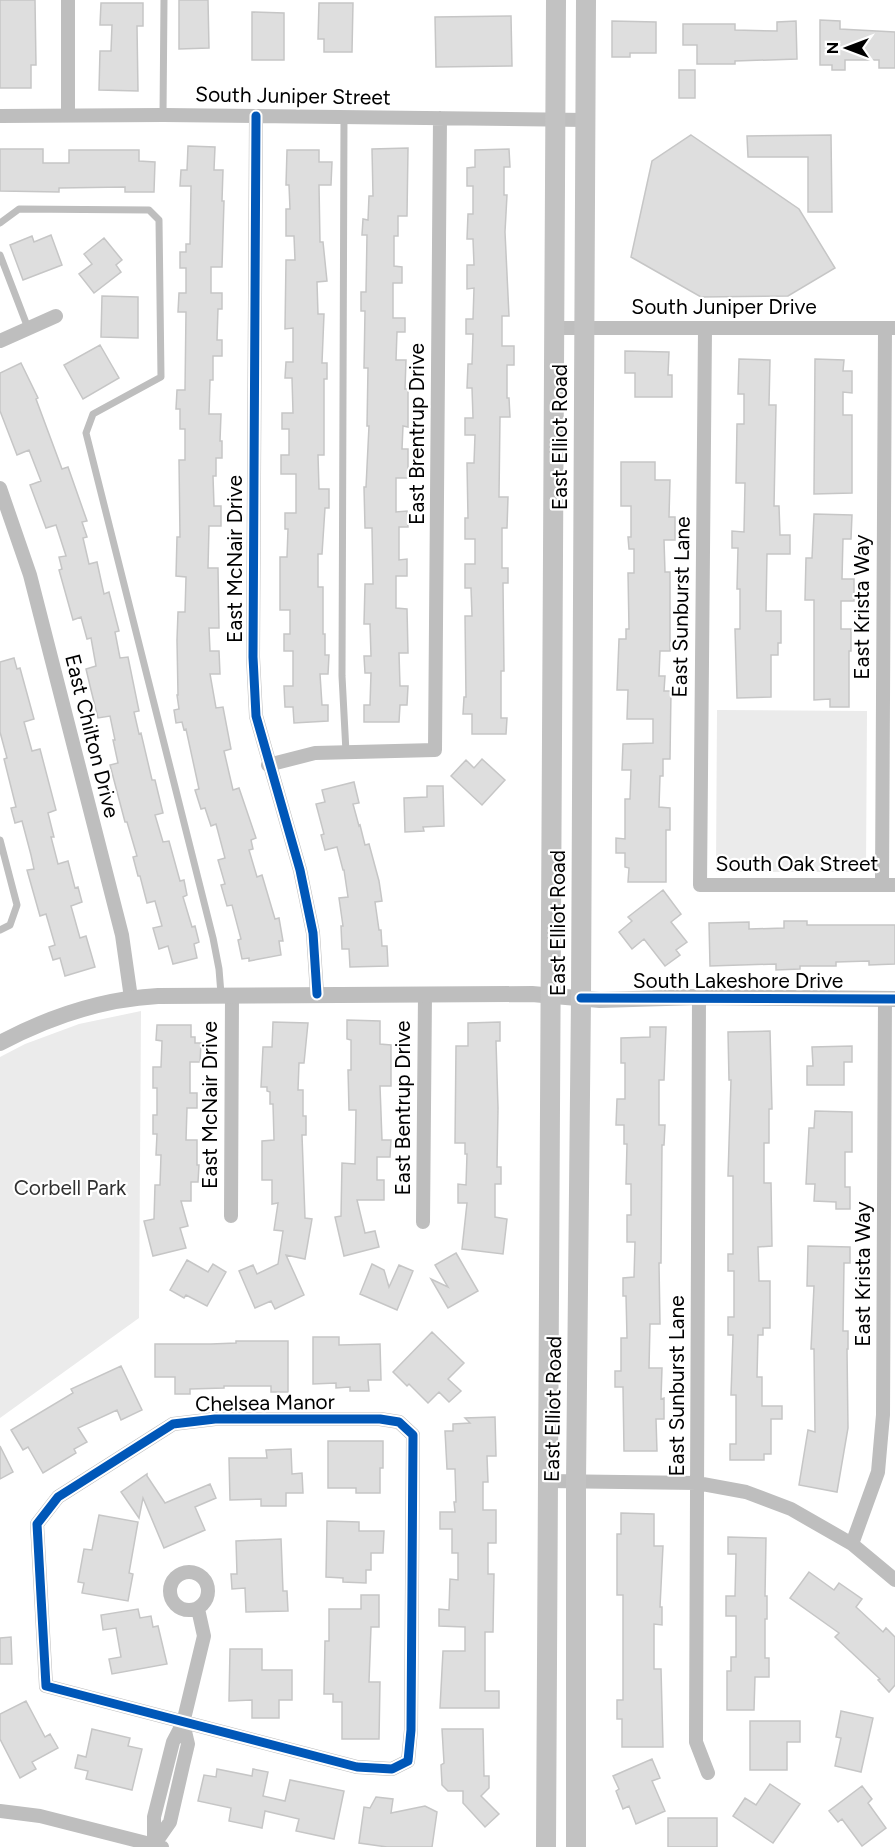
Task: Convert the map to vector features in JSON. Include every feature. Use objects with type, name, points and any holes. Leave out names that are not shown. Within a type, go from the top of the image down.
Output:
[{"type":"main road","name":"East Elliot Road","points":[[546,1847],[556,0]]},
{"type":"main road","name":"East Elliot Road","points":[[576,1847],[576,1481],[586,0]]},
{"type":"street","points":[[68,0],[68,115]]},
{"type":"street","name":"South Juniper Street","points":[[0,116],[586,120]]},
{"type":"street","name":"East McNair Drive","points":[[256,116],[253,657],[256,716],[268,765],[300,870],[314,933],[317,994]]},
{"type":"street","name":"East Brentrup Drive","points":[[345,752],[435,750],[440,118]]},
{"type":"street","points":[[0,341],[56,316]]},
{"type":"street","name":"South Juniper Drive","points":[[554,328],[890,328]]},
{"type":"street","name":"East Sunburst Lane","points":[[700,885],[705,328]]},
{"type":"street","name":"East Krista Way","points":[[888,885],[890,328]]},
{"type":"street","name":"East Chilton Drive","points":[[0,488],[30,575],[122,935],[131,998]]},
{"type":"street","points":[[268,765],[315,753],[345,752]]},
{"type":"street","name":"South Oak Street","points":[[700,885],[888,885]]},
{"type":"street","name":"South Lakeshore Drive","points":[[0,1043],[77,1010],[131,998],[425,994],[550,996],[600,1000],[699,997],[890,999]]},
{"type":"street","name":"East Bentrup Drive","points":[[423,1222],[425,994]]},
{"type":"street","name":"East McNair Drive","points":[[227,995],[231,1216]]},
{"type":"street","name":"East Sunburst Lane","points":[[699,997],[696,1742],[708,1773]]},
{"type":"street","name":"East Krista Way","points":[[852,1544],[878,1472],[883,1415],[890,999]]},
{"type":"street","name":"Chelsea Manor","points":[[215,1419],[380,1419],[399,1422],[413,1435],[411,1730],[408,1761],[392,1769],[357,1767],[183,1723],[46,1686],[37,1524],[58,1497],[173,1424],[215,1419]]},
{"type":"street","points":[[547,1481],[697,1483],[746,1492],[791,1509],[852,1544],[895,1580]]},
{"type":"street","points":[[157,1846],[154,1817],[173,1742],[183,1723],[204,1636],[198,1609]]},
{"type":"street","points":[[157,1846],[170,1822],[188,1744],[183,1723]]},
{"type":"street","points":[[164,1779],[179,1782]]},
{"type":"street","points":[[0,1811],[40,1816],[157,1846]]},
{"type":"lane","points":[[163,116],[164,0]]},
{"type":"lane","points":[[344,117],[342,676],[345,752]]},
{"type":"lane","points":[[0,223],[19,209],[149,210],[159,220],[161,377],[93,414],[86,433],[227,995]]},
{"type":"lane","points":[[0,255],[28,328]]},
{"type":"lane","points":[[0,840],[17,905],[10,925],[0,930]]},
{"type":"green space","points":[[717,710],[867,711],[866,872],[716,872]]},
{"type":"green space","name":"Corbell Park","points":[[141,1011],[139,1318],[0,1418],[0,1057],[25,1044],[79,1024]]},
{"type":"building","points":[[0,0],[35,0],[36,65],[31,65],[31,88],[0,88]]},
{"type":"building","points":[[179,0],[208,0],[209,48],[179,49]]},
{"type":"building","points":[[101,3],[143,3],[143,26],[137,26],[138,91],[99,90],[100,51],[111,51],[112,25],[100,25]]},
{"type":"building","points":[[319,3],[353,3],[352,52],[324,52],[324,39],[318,39]]},
{"type":"building","points":[[252,12],[284,13],[284,60],[252,60]]},
{"type":"building","points":[[511,16],[512,66],[436,67],[435,17]]},
{"type":"building","points":[[820,20],[840,21],[840,29],[895,32],[895,68],[879,68],[879,60],[845,60],[845,70],[832,70],[832,65],[820,65]]},
{"type":"building","points":[[612,21],[656,22],[656,53],[630,53],[630,57],[612,57]]},
{"type":"building","points":[[796,21],[797,59],[735,61],[735,64],[697,64],[697,45],[683,45],[683,24],[735,24],[735,30],[777,31],[777,22]]},
{"type":"building","points":[[679,70],[695,70],[695,98],[679,98]]},
{"type":"building","points":[[691,135],[799,209],[835,268],[788,296],[701,297],[631,257],[652,161]]},
{"type":"building","points":[[831,135],[832,212],[808,212],[808,157],[748,157],[747,136]]},
{"type":"building","points":[[188,146],[215,147],[214,170],[223,170],[222,267],[211,267],[211,293],[222,293],[222,309],[218,309],[217,340],[222,340],[222,356],[213,356],[209,414],[221,414],[222,458],[216,458],[216,476],[213,476],[214,506],[221,506],[221,526],[209,526],[208,568],[218,568],[219,628],[209,628],[210,651],[219,651],[220,674],[210,674],[216,708],[223,707],[231,749],[224,751],[233,790],[239,788],[256,838],[251,840],[253,849],[249,850],[257,877],[262,875],[275,919],[279,918],[283,941],[279,941],[281,955],[249,961],[249,958],[242,959],[238,940],[241,939],[232,905],[227,906],[221,885],[225,884],[218,860],[225,858],[216,824],[211,826],[205,808],[201,809],[195,790],[199,789],[186,729],[184,730],[182,722],[176,723],[174,710],[179,709],[177,695],[178,612],[185,612],[186,577],[176,576],[177,537],[180,537],[179,460],[185,460],[185,429],[180,429],[180,409],[176,409],[177,390],[185,390],[186,312],[178,312],[179,293],[186,293],[186,268],[180,268],[180,252],[186,252],[186,244],[190,244],[191,186],[180,186],[181,170],[187,170]]},
{"type":"building","points":[[408,148],[407,216],[398,216],[398,236],[394,236],[394,266],[402,267],[402,283],[393,283],[393,318],[405,318],[405,332],[397,332],[396,360],[406,360],[405,389],[408,389],[408,427],[403,426],[402,449],[408,449],[408,478],[396,478],[396,512],[407,511],[408,527],[399,527],[399,560],[407,559],[407,576],[396,576],[396,608],[407,609],[408,653],[399,653],[400,686],[408,686],[407,705],[400,705],[399,722],[364,722],[364,705],[370,705],[371,673],[365,673],[364,656],[371,656],[370,624],[364,624],[365,584],[373,584],[372,528],[365,528],[364,487],[366,487],[369,426],[367,426],[368,368],[364,368],[365,311],[361,311],[361,292],[366,292],[367,235],[362,235],[363,219],[368,220],[369,196],[373,196],[372,149]]},
{"type":"building","points":[[0,149],[43,149],[43,163],[69,163],[69,150],[139,150],[139,161],[155,162],[154,192],[125,192],[125,187],[59,188],[59,192],[0,191]]},
{"type":"building","points":[[509,149],[510,167],[504,167],[504,195],[507,195],[505,232],[509,316],[502,316],[502,346],[514,346],[514,365],[507,365],[507,398],[509,398],[510,417],[500,417],[499,497],[508,497],[507,528],[502,528],[502,568],[508,568],[508,583],[503,583],[504,671],[501,671],[501,718],[507,718],[506,734],[472,734],[472,714],[463,714],[464,697],[466,697],[465,616],[472,616],[471,588],[465,588],[465,564],[475,564],[475,539],[465,539],[465,518],[468,518],[467,463],[474,463],[475,435],[465,435],[465,418],[473,418],[472,388],[467,388],[468,364],[472,364],[473,334],[466,334],[466,319],[473,319],[474,288],[467,289],[467,265],[474,265],[473,239],[467,239],[468,214],[473,214],[473,186],[467,186],[467,168],[475,167],[475,150]]},
{"type":"building","points":[[287,150],[319,150],[319,162],[332,162],[331,185],[319,185],[320,242],[323,242],[327,281],[317,282],[318,314],[324,314],[322,363],[327,363],[327,379],[324,379],[324,455],[318,455],[319,489],[329,489],[329,508],[325,508],[322,554],[318,554],[318,587],[323,587],[323,634],[325,634],[325,655],[329,655],[328,674],[320,674],[322,705],[328,705],[328,721],[294,723],[293,707],[285,707],[284,686],[293,686],[293,651],[284,651],[284,634],[290,634],[290,610],[280,610],[280,557],[287,557],[288,529],[285,529],[285,513],[296,513],[296,474],[281,474],[281,455],[289,455],[289,429],[282,429],[282,413],[293,413],[292,378],[285,378],[286,362],[293,362],[293,328],[285,329],[286,260],[295,260],[294,236],[286,236],[286,209],[290,209],[289,185],[286,185]]},
{"type":"building","points":[[51,235],[62,265],[23,280],[10,245],[32,236],[34,242]]},
{"type":"building","points":[[104,238],[122,260],[116,265],[121,272],[94,293],[79,274],[92,264],[84,254]]},
{"type":"building","points":[[102,296],[138,297],[138,338],[101,337]]},
{"type":"building","points":[[100,345],[119,378],[83,399],[64,365]]},
{"type":"building","points":[[625,351],[669,352],[668,375],[672,375],[672,397],[635,397],[635,373],[625,373]]},
{"type":"building","points":[[739,359],[770,360],[769,405],[776,405],[774,506],[779,506],[780,535],[790,535],[790,554],[767,554],[766,611],[781,611],[781,643],[778,643],[778,655],[771,655],[771,697],[737,698],[735,629],[740,629],[740,589],[737,589],[738,548],[732,548],[732,531],[744,532],[745,483],[736,483],[737,424],[744,424],[744,394],[738,394]]},
{"type":"building","points":[[815,359],[844,360],[843,371],[852,371],[852,393],[843,392],[843,415],[852,415],[852,493],[814,494]]},
{"type":"building","points":[[21,363],[38,398],[36,399],[62,469],[68,467],[87,521],[82,522],[87,537],[83,538],[89,564],[97,562],[104,594],[109,592],[119,631],[115,632],[120,658],[128,657],[139,711],[134,712],[163,813],[155,815],[163,842],[169,841],[180,881],[184,880],[187,895],[183,897],[199,942],[194,944],[197,958],[173,964],[168,946],[159,949],[153,928],[162,926],[155,901],[147,903],[140,876],[138,876],[133,857],[137,856],[127,822],[125,822],[110,765],[118,763],[110,716],[98,718],[86,669],[96,666],[91,638],[87,639],[81,617],[73,620],[59,570],[62,569],[59,557],[66,556],[56,525],[46,528],[30,485],[41,481],[29,450],[17,455],[0,411],[0,373]]},
{"type":"building","points":[[621,462],[655,462],[655,480],[670,480],[669,517],[675,517],[675,540],[664,540],[665,572],[670,572],[670,651],[660,651],[659,676],[665,676],[664,691],[671,691],[670,759],[663,759],[659,807],[670,808],[670,830],[666,830],[666,882],[628,882],[629,868],[625,867],[625,853],[616,853],[616,838],[625,839],[625,799],[630,799],[631,770],[622,770],[623,744],[653,743],[653,719],[627,719],[628,690],[617,690],[619,639],[626,639],[626,629],[629,629],[628,573],[634,573],[634,549],[629,549],[628,537],[631,537],[631,506],[621,506]]},
{"type":"building","points":[[814,514],[852,515],[851,539],[843,539],[842,579],[854,579],[854,601],[841,601],[841,629],[851,629],[849,707],[830,707],[830,699],[814,700],[814,600],[805,600],[806,558],[812,558]]},
{"type":"building","points":[[14,658],[17,669],[20,668],[34,719],[24,722],[32,751],[40,749],[56,810],[48,813],[58,864],[68,861],[75,888],[78,887],[82,902],[71,906],[80,938],[86,936],[95,967],[65,976],[60,958],[53,960],[49,947],[55,945],[46,914],[40,916],[27,870],[34,869],[22,821],[15,823],[11,808],[16,807],[0,732],[0,662]]},
{"type":"building","points":[[482,759],[505,780],[482,805],[451,776],[466,760],[474,768]]},
{"type":"building","points":[[354,782],[359,803],[353,804],[365,845],[369,844],[379,881],[382,901],[375,902],[382,946],[387,946],[388,966],[350,967],[349,949],[342,949],[341,926],[343,926],[339,898],[348,897],[344,870],[337,847],[325,850],[321,835],[324,834],[316,804],[325,802],[322,790]]},
{"type":"building","points":[[427,786],[443,786],[444,826],[423,827],[424,831],[405,832],[404,798],[427,797]]},
{"type":"building","points":[[663,890],[681,914],[671,922],[687,942],[676,950],[680,955],[665,966],[644,939],[632,949],[619,932],[632,921],[628,917]]},
{"type":"building","points":[[784,921],[807,921],[807,925],[895,925],[895,964],[869,965],[869,961],[836,962],[836,966],[800,966],[800,969],[776,970],[776,964],[710,966],[709,923],[749,922],[749,929],[784,928]]},
{"type":"building","points":[[347,1020],[380,1021],[380,1044],[391,1045],[391,1086],[380,1086],[382,1140],[391,1140],[390,1157],[377,1157],[377,1180],[384,1180],[384,1200],[357,1200],[365,1233],[375,1231],[379,1247],[344,1256],[335,1217],[341,1216],[342,1163],[355,1164],[356,1110],[349,1110],[348,1070],[351,1070],[351,1040],[347,1039]]},
{"type":"building","points":[[273,1022],[308,1023],[304,1063],[299,1063],[298,1090],[303,1090],[303,1116],[306,1116],[306,1135],[302,1135],[305,1218],[312,1219],[305,1259],[286,1255],[304,1295],[275,1309],[271,1301],[255,1308],[239,1271],[253,1265],[257,1274],[278,1264],[283,1231],[274,1230],[278,1203],[272,1204],[272,1180],[262,1180],[262,1141],[274,1140],[273,1104],[270,1104],[270,1092],[267,1091],[267,1087],[261,1087],[263,1047],[272,1047]]},
{"type":"building","points":[[500,1022],[500,1041],[496,1041],[497,1167],[501,1167],[501,1184],[495,1184],[495,1217],[507,1219],[503,1254],[462,1249],[467,1203],[458,1203],[458,1184],[466,1185],[467,1154],[465,1154],[465,1143],[455,1143],[456,1046],[468,1046],[468,1023]]},
{"type":"building","points":[[157,1025],[191,1025],[191,1037],[195,1037],[195,1043],[201,1043],[200,1062],[190,1062],[190,1093],[197,1093],[197,1108],[187,1108],[186,1140],[197,1140],[197,1165],[199,1165],[198,1182],[191,1182],[191,1201],[181,1201],[188,1226],[180,1228],[186,1248],[153,1256],[144,1221],[154,1219],[155,1185],[160,1185],[161,1155],[156,1155],[157,1134],[153,1134],[153,1115],[157,1115],[157,1088],[153,1088],[153,1067],[161,1067],[162,1041],[156,1040]]},
{"type":"building","points":[[650,1027],[666,1027],[664,1080],[659,1080],[659,1125],[665,1125],[664,1145],[662,1145],[661,1263],[659,1263],[660,1324],[650,1324],[649,1368],[662,1368],[661,1399],[664,1398],[664,1419],[656,1419],[657,1451],[624,1451],[623,1387],[615,1387],[615,1371],[621,1371],[621,1338],[627,1338],[623,1278],[634,1277],[635,1242],[627,1242],[627,1215],[631,1215],[631,1184],[626,1184],[627,1144],[624,1144],[624,1125],[616,1125],[617,1099],[625,1099],[625,1063],[621,1063],[621,1038],[650,1037]]},
{"type":"building","points":[[770,1031],[772,1109],[769,1109],[769,1143],[764,1143],[764,1183],[771,1183],[772,1246],[758,1247],[759,1281],[770,1281],[770,1328],[763,1328],[763,1335],[758,1335],[757,1377],[762,1377],[762,1406],[782,1406],[782,1419],[771,1419],[771,1454],[764,1454],[764,1460],[730,1460],[730,1444],[736,1444],[736,1395],[731,1395],[733,1335],[728,1335],[728,1317],[734,1317],[734,1271],[728,1271],[728,1254],[733,1254],[733,1176],[728,1176],[731,1080],[729,1080],[728,1032]]},
{"type":"building","points":[[852,1046],[852,1062],[844,1062],[844,1085],[807,1085],[807,1066],[813,1066],[812,1047]]},
{"type":"building","points":[[815,1111],[852,1112],[852,1152],[845,1152],[845,1187],[850,1187],[850,1209],[836,1209],[836,1202],[814,1201],[815,1184],[806,1184],[809,1128],[814,1128]]},
{"type":"building","points":[[808,1246],[850,1247],[850,1263],[844,1263],[843,1331],[848,1331],[848,1428],[837,1492],[799,1485],[808,1430],[815,1432],[814,1349],[811,1349],[814,1286],[807,1286]]},
{"type":"building","points":[[456,1253],[478,1291],[448,1308],[431,1279],[448,1287],[435,1265]]},
{"type":"building","points":[[187,1260],[208,1272],[213,1264],[226,1272],[207,1306],[170,1290]]},
{"type":"building","points":[[372,1264],[384,1270],[389,1287],[399,1265],[413,1271],[397,1310],[360,1294]]},
{"type":"building","points":[[432,1332],[464,1363],[448,1379],[461,1391],[449,1402],[439,1392],[428,1403],[393,1372]]},
{"type":"building","points":[[313,1337],[339,1337],[339,1345],[380,1344],[381,1380],[368,1380],[369,1391],[350,1391],[350,1387],[336,1388],[336,1383],[313,1384]]},
{"type":"building","points":[[236,1341],[288,1341],[288,1392],[271,1392],[271,1386],[224,1386],[224,1388],[190,1389],[190,1394],[175,1394],[175,1377],[155,1377],[155,1344],[211,1344],[236,1343]]},
{"type":"building","points":[[121,1366],[142,1410],[121,1420],[117,1410],[78,1428],[87,1442],[74,1449],[76,1453],[43,1473],[28,1447],[23,1450],[11,1430],[73,1393],[71,1389]]},
{"type":"building","points":[[495,1417],[496,1456],[487,1456],[488,1482],[483,1482],[483,1510],[496,1510],[496,1543],[488,1543],[488,1574],[494,1574],[493,1632],[485,1632],[485,1691],[499,1691],[499,1708],[440,1708],[443,1651],[465,1651],[465,1627],[439,1626],[439,1609],[449,1610],[450,1579],[458,1580],[458,1553],[452,1553],[452,1529],[440,1529],[440,1512],[455,1512],[454,1502],[456,1502],[455,1469],[447,1469],[445,1431],[453,1431],[453,1424],[470,1423],[465,1418]]},
{"type":"building","points":[[328,1441],[383,1441],[380,1493],[356,1493],[356,1488],[328,1488]]},
{"type":"building","points":[[0,1446],[13,1472],[0,1479]]},
{"type":"building","points":[[291,1449],[292,1474],[302,1473],[303,1493],[286,1493],[286,1506],[261,1506],[261,1499],[230,1500],[229,1458],[267,1458],[266,1450]]},
{"type":"building","points":[[147,1474],[165,1503],[210,1484],[216,1498],[195,1507],[205,1530],[164,1548],[143,1498],[139,1518],[121,1492]]},
{"type":"building","points":[[621,1513],[654,1514],[654,1546],[663,1546],[660,1607],[662,1607],[662,1625],[654,1624],[654,1669],[661,1669],[663,1747],[622,1747],[622,1719],[617,1719],[617,1700],[623,1700],[623,1595],[617,1595],[617,1534],[621,1534]]},
{"type":"building","points":[[99,1515],[138,1522],[129,1573],[133,1574],[128,1601],[82,1593],[84,1583],[78,1582],[84,1549],[92,1550]]},
{"type":"building","points":[[327,1521],[359,1522],[359,1531],[384,1531],[383,1553],[371,1553],[371,1570],[366,1570],[366,1583],[343,1582],[343,1578],[326,1577]]},
{"type":"building","points":[[728,1537],[766,1538],[765,1658],[769,1658],[769,1677],[755,1677],[754,1710],[727,1710],[727,1671],[731,1671],[731,1657],[736,1657],[736,1616],[726,1616],[726,1596],[735,1596],[736,1554],[728,1554]]},
{"type":"building","points":[[281,1539],[283,1591],[287,1591],[288,1611],[246,1612],[245,1588],[232,1589],[231,1574],[237,1574],[236,1541]]},
{"type":"building","points":[[809,1572],[834,1590],[839,1583],[862,1599],[856,1607],[883,1632],[886,1628],[895,1637],[895,1685],[889,1692],[878,1680],[880,1679],[835,1637],[839,1633],[790,1598]]},
{"type":"building","points":[[361,1595],[379,1595],[379,1627],[371,1627],[369,1682],[380,1682],[379,1739],[342,1739],[342,1702],[333,1702],[333,1694],[324,1694],[325,1641],[329,1641],[329,1609],[361,1609]]},
{"type":"building","points":[[138,1609],[140,1618],[151,1616],[153,1627],[158,1626],[167,1664],[112,1674],[109,1659],[121,1657],[116,1628],[103,1630],[101,1615]]},
{"type":"building","points":[[11,1637],[12,1664],[0,1664],[0,1638]]},
{"type":"building","points":[[230,1649],[262,1649],[262,1670],[292,1670],[292,1700],[279,1700],[279,1718],[252,1718],[252,1700],[229,1701]]},
{"type":"building","points":[[26,1701],[45,1737],[50,1734],[58,1748],[32,1762],[36,1769],[20,1778],[0,1739],[0,1714]]},
{"type":"building","points":[[841,1711],[873,1718],[861,1772],[835,1766],[841,1738],[836,1737]]},
{"type":"building","points":[[750,1721],[800,1721],[800,1742],[787,1742],[787,1770],[750,1770]]},
{"type":"building","points":[[92,1729],[130,1738],[128,1746],[142,1749],[132,1790],[86,1779],[88,1771],[75,1768],[78,1755],[86,1757]]},
{"type":"building","points":[[442,1729],[483,1729],[484,1776],[489,1776],[489,1788],[481,1796],[499,1814],[485,1827],[463,1803],[463,1791],[448,1791],[442,1785],[441,1765],[444,1763]]},
{"type":"building","points":[[652,1759],[660,1778],[652,1781],[665,1811],[636,1824],[629,1806],[623,1809],[616,1791],[619,1789],[613,1776]]},
{"type":"building","points":[[217,1769],[252,1776],[253,1769],[268,1772],[263,1796],[285,1801],[290,1780],[344,1791],[334,1839],[296,1831],[299,1819],[265,1811],[262,1828],[229,1821],[231,1808],[198,1801],[204,1775],[216,1777]]},
{"type":"building","points":[[770,1784],[800,1804],[773,1843],[733,1816],[745,1798],[756,1805]]},
{"type":"building","points":[[862,1786],[872,1799],[868,1803],[886,1828],[862,1846],[842,1819],[838,1822],[829,1811]]},
{"type":"building","points":[[376,1797],[393,1799],[391,1813],[425,1806],[437,1812],[432,1847],[387,1847],[359,1843],[364,1807],[370,1808]]},
{"type":"building","points":[[668,1818],[717,1818],[717,1847],[668,1847]]},
{"type":"cycle path","points":[[256,116],[253,657],[256,716],[300,870],[313,933],[317,994]]},
{"type":"cycle path","points":[[581,998],[895,999]]},
{"type":"cycle path","points":[[215,1419],[380,1419],[399,1422],[413,1435],[411,1730],[408,1761],[392,1769],[357,1767],[46,1686],[37,1524],[58,1497],[173,1424],[215,1419]]}]
